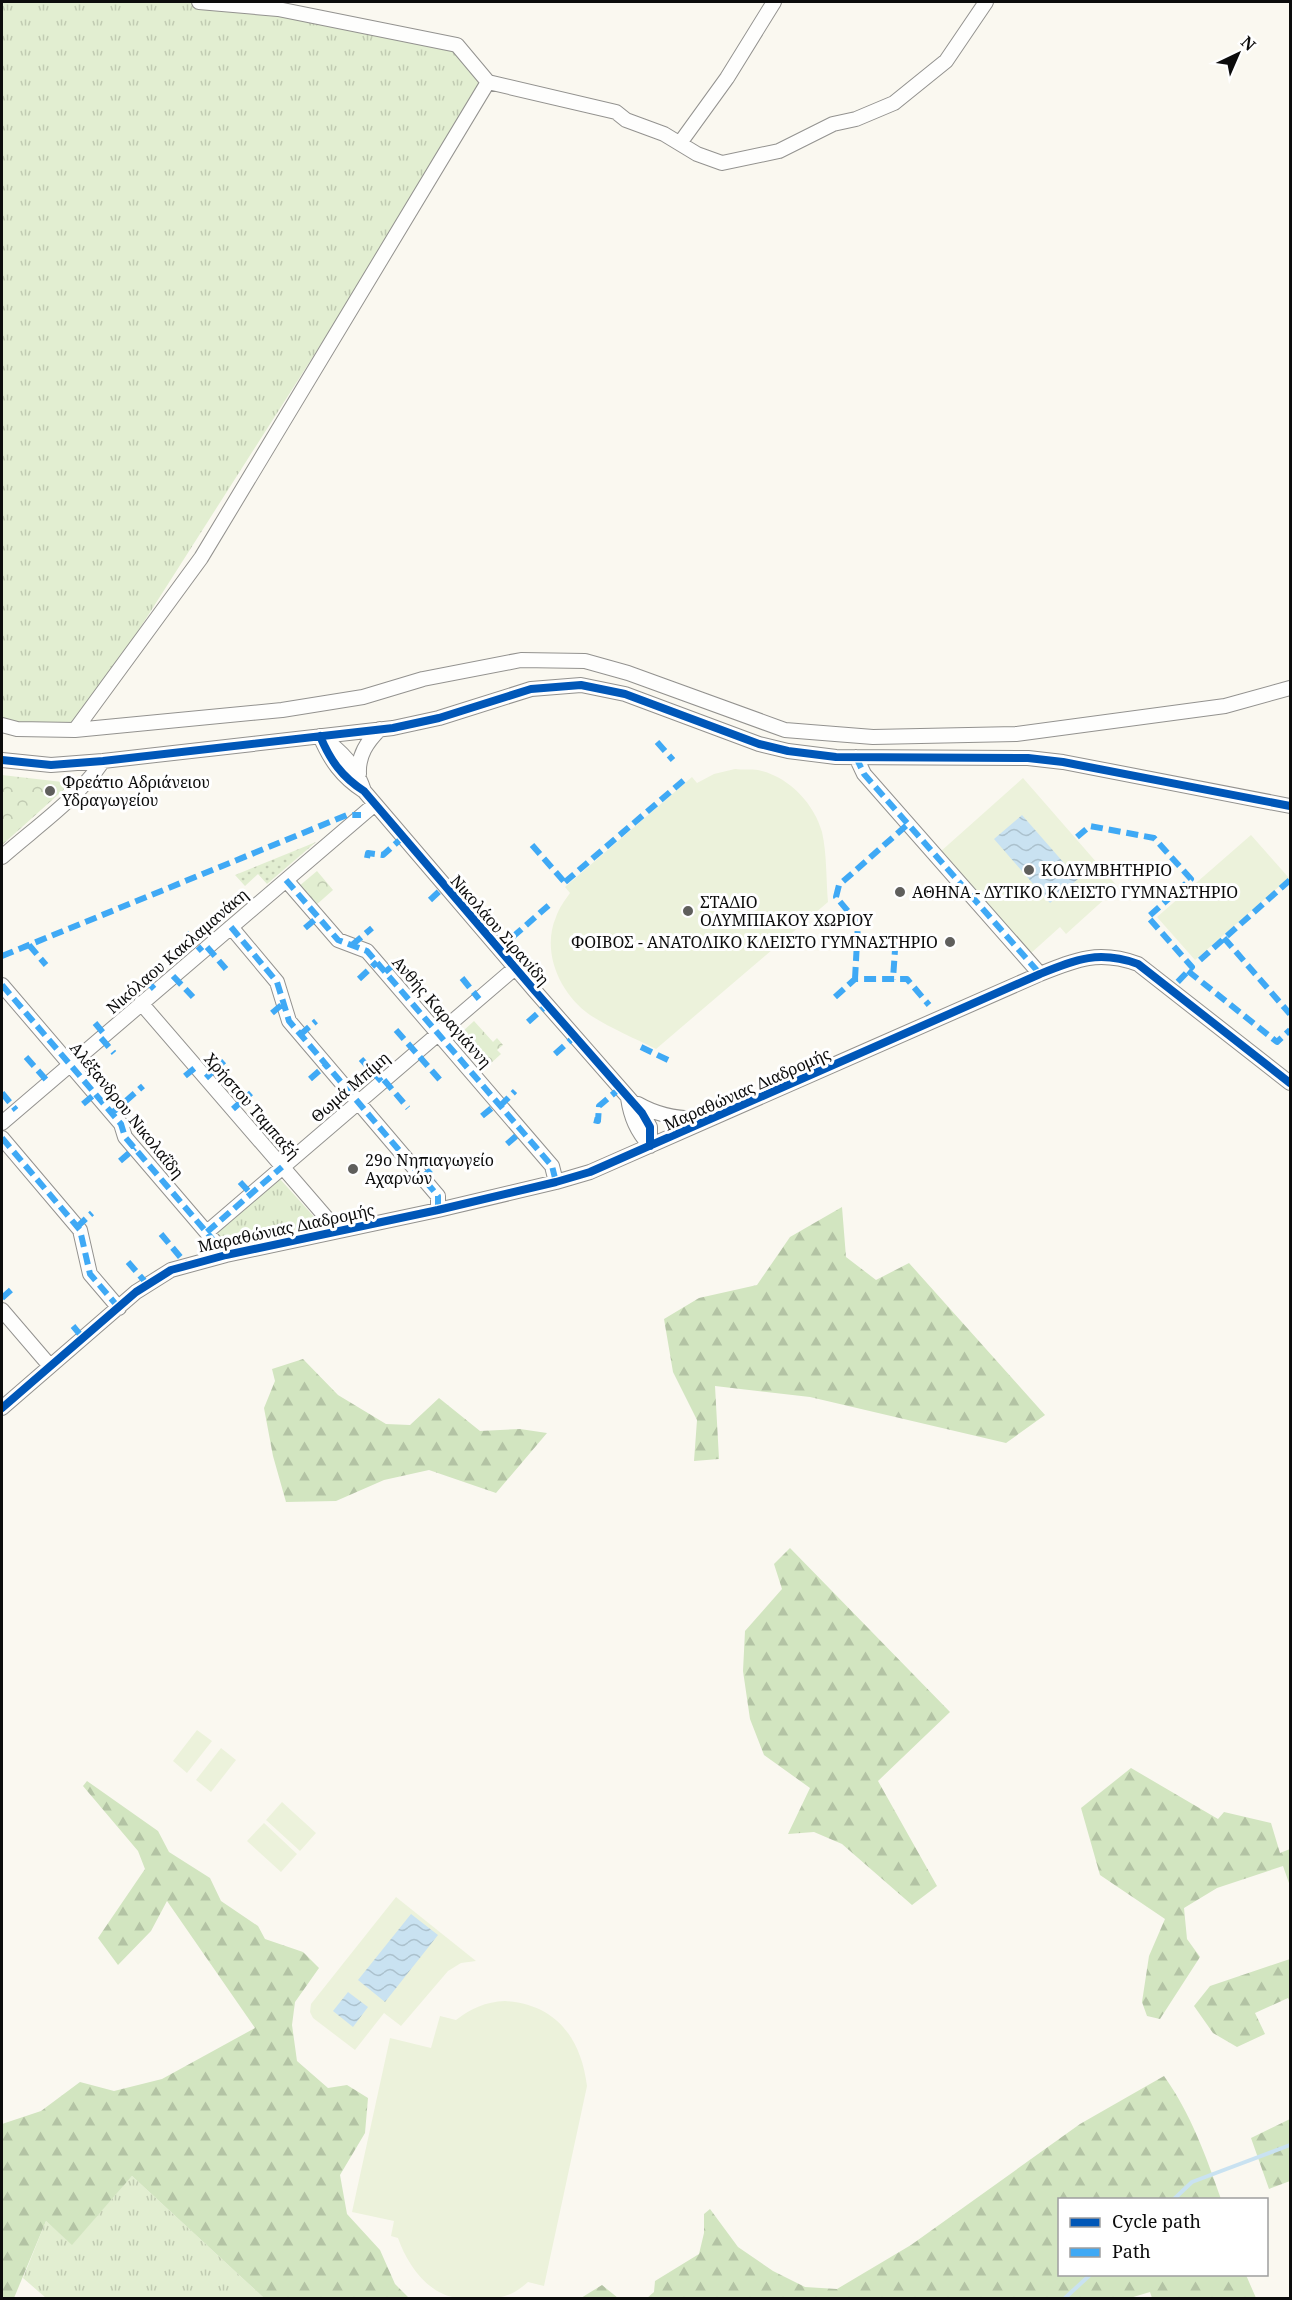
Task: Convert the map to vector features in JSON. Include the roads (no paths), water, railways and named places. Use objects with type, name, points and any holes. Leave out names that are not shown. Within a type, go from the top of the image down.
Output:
[{"type":"street","points":[[199,2],[278,9],[457,45],[488,82],[616,112],[626,120],[680,143],[697,154],[723,163],[779,151],[833,124],[876,112],[894,103],[946,61],[986,2]]},
{"type":"street","points":[[680,143],[727,78],[774,2]]},
{"type":"street","points":[[75,730],[201,558],[488,82]]},
{"type":"street","points":[[2,726],[17,729],[75,730],[282,710],[363,697],[423,679],[521,660],[585,661],[628,673],[785,730],[873,737],[1016,734],[1225,706],[1290,688]]},
{"type":"street","points":[[2,760],[51,765],[103,761],[380,729],[439,718],[531,689],[581,685],[624,694],[759,744],[816,755],[1028,758],[1063,762],[1290,806]]},
{"type":"street","points":[[359,774],[358,766],[364,747],[380,729]]},
{"type":"street","name":"Νικολάου Σιρανίδη","points":[[320,736],[342,752],[359,774],[364,791]]},
{"type":"street","name":"Νικολάου Σιρανίδη","points":[[320,736],[330,759],[350,782],[364,791],[642,1113],[650,1127],[650,1146]]},
{"type":"street","points":[[856,757],[864,774],[1040,974]]},
{"type":"street","points":[[2,857],[73,796],[92,777],[103,761]]},
{"type":"street","name":"Νικόλαου Κακλαμανάκη","points":[[2,1123],[375,804]]},
{"type":"street","name":"Ανθής Καραγιάννη","points":[[286,880],[338,940],[367,951],[552,1166],[556,1182]]},
{"type":"street","points":[[231,927],[277,982],[289,1022],[438,1196],[438,1210]]},
{"type":"street","name":"Μαραθώνιας Διαδρομής","points":[[2,1408],[150,1281],[171,1270],[226,1254],[438,1210],[556,1182],[605,1166],[1076,959],[1096,956],[1112,957],[1138,964],[1290,1083]]},
{"type":"street","name":"Θωμά Μπίμη","points":[[207,1232],[515,968]]},
{"type":"street","name":"Αλέξανδρου Νικολαΐδη","points":[[2,985],[121,1124],[124,1137],[226,1254]]},
{"type":"street","name":"Χρήστου Ταμπαξή","points":[[141,1004],[337,1230]]},
{"type":"street","points":[[628,1098],[647,1109],[667,1116],[688,1119],[714,1118]]},
{"type":"street","points":[[2,1137],[80,1230],[90,1274],[119,1308]]},
{"type":"street","points":[[2,1310],[50,1366]]},
{"type":"water","points":[[1022,815],[1078,879],[1050,903],[994,839]]},
{"type":"water","points":[[411,1914],[438,1935],[385,2002],[358,1980]]},
{"type":"water","points":[[348,1992],[368,2007],[353,2027],[333,2011]]},
{"type":"waterway","points":[[1175,2198],[1192,2182],[1290,2145]]},
{"type":"waterway","points":[[1065,2298],[1089,2276]]},
{"type":"place","name":"Φρεάτιο Αδριάνειου Υδραγωγείου","points":[[50,791]]},
{"type":"place","name":"ΚΟΛΥΜΒΗΤΗΡΙΟ","points":[[1029,870]]},
{"type":"place","name":"ΑΘΗΝΑ - ΔΥΤΙΚΟ ΚΛΕΙΣΤΟ ΓΥΜΝΑΣΤΗΡΙΟ","points":[[900,892]]},
{"type":"place","name":"ΣΤΑΔΙΟ ΟΛΥΜΠΙΑΚΟΥ ΧΩΡΙΟΥ","points":[[688,911]]},
{"type":"place","name":"ΦΟΙΒΟΣ - ΑΝΑΤΟΛΙΚΟ ΚΛΕΙΣΤΟ ΓΥΜΝΑΣΤΗΡΙΟ","points":[[950,942]]},
{"type":"place","name":"29ο Νηπιαγωγείο Αχαρνών","points":[[353,1169]]}]
